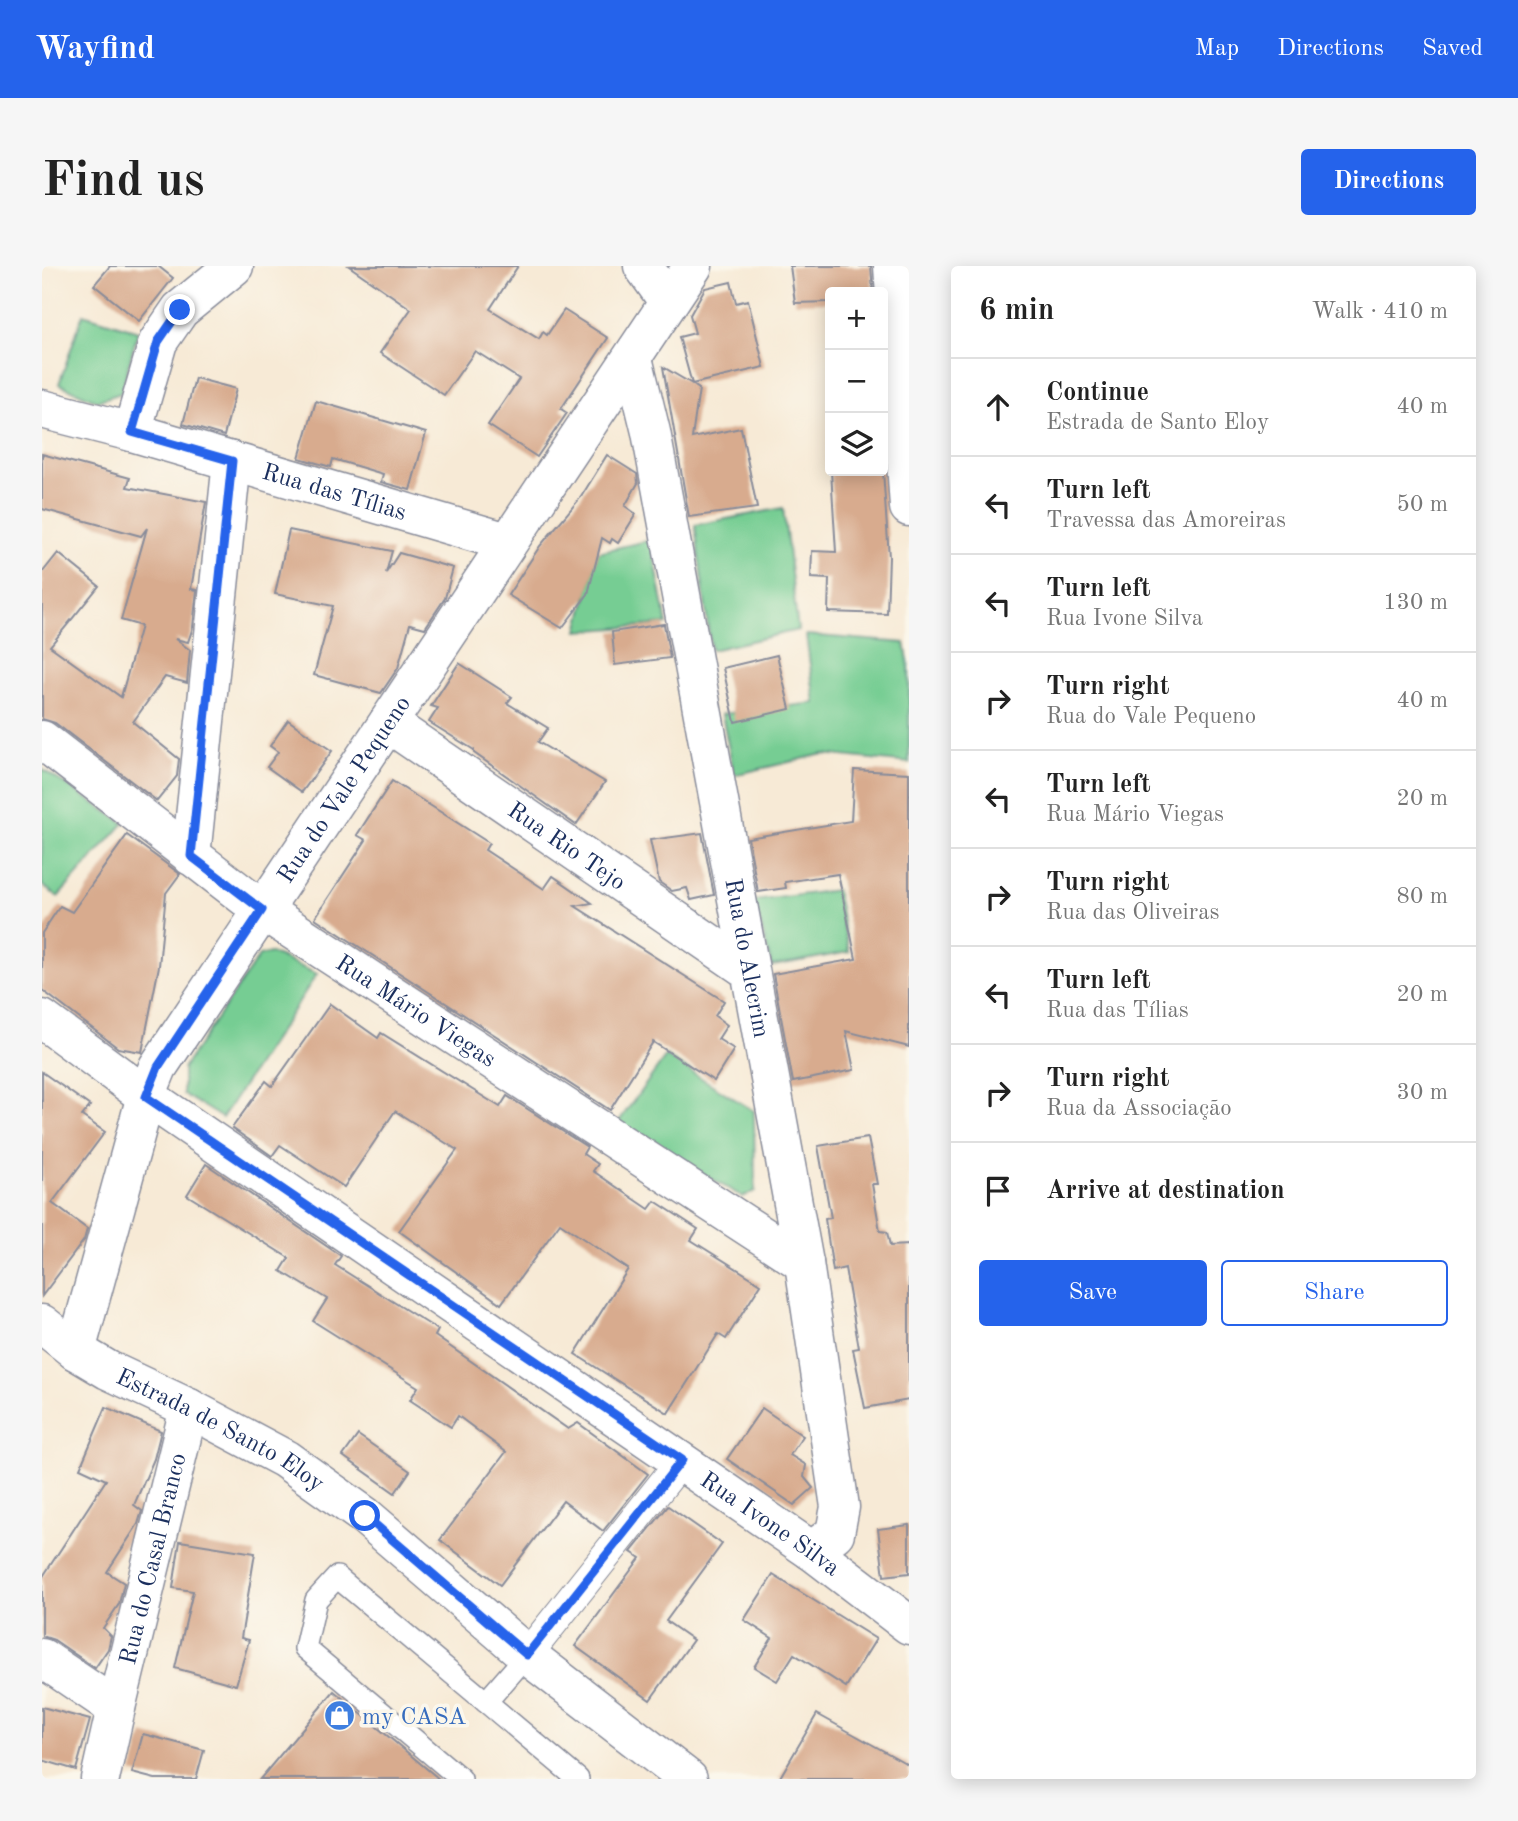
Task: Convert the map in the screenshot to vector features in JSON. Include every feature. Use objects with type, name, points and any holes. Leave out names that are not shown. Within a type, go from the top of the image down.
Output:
[{"type":"street","points":[[132,432],[158,342],[180,310],[234,266]]},
{"type":"street","points":[[643,266],[668,301]]},
{"type":"street","name":"Rua do Vale Pequeno","points":[[76,1351],[146,1097],[158,1067],[693,266]]},
{"type":"street","points":[[893,266],[903,332],[909,507]]},
{"type":"street","name":"Rua do Alecrim","points":[[633,358],[651,432],[747,969],[804,1263],[840,1507],[835,1533],[812,1551]]},
{"type":"street","name":"Rua das Tílias","points":[[42,409],[132,432],[507,542]]},
{"type":"street","points":[[191,856],[232,461]]},
{"type":"street","name":"Rua Rio Tejo","points":[[388,723],[747,969]]},
{"type":"street","name":"Rua Mário Viegas","points":[[42,740],[262,910],[804,1263]]},
{"type":"street","name":"Rua Ivone Silva","points":[[42,1018],[146,1097],[682,1460],[812,1551],[909,1625]]},
{"type":"street","name":"Estrada de Santo Eloy","points":[[42,1324],[76,1351],[285,1459],[365,1516],[527,1655],[679,1777]]},
{"type":"street","name":"Rua do Casal Branco","points":[[100,1779],[189,1408]]},
{"type":"street","points":[[527,1655],[682,1460]]},
{"type":"street","points":[[42,1658],[116,1708]]},
{"type":"lane","points":[[461,1779],[305,1648],[316,1601],[337,1577],[578,1779]]},
{"type":"lane","points":[[486,1702],[527,1655]]},
{"type":"green space","points":[[83,314],[138,331],[121,393],[97,401],[59,384]]},
{"type":"green space","points":[[783,508],[798,630],[711,650],[695,525]]},
{"type":"green space","points":[[651,540],[667,624],[578,631],[598,552]]},
{"type":"green space","points":[[806,635],[905,643],[909,667],[909,763],[823,754],[734,775],[722,714],[815,703]]},
{"type":"green space","points":[[42,769],[124,823],[58,897],[42,885]]},
{"type":"green space","points":[[836,890],[849,952],[772,966],[754,901]]},
{"type":"green space","points":[[270,953],[317,974],[222,1118],[183,1094],[183,1068],[259,956]]},
{"type":"green space","points":[[666,1056],[754,1111],[755,1191],[743,1197],[617,1124]]},
{"type":"building","points":[[110,266],[158,266],[173,278],[139,321],[94,285]]},
{"type":"building","points":[[349,266],[518,266],[490,309],[539,339],[543,332],[547,335],[564,310],[608,338],[561,409],[567,413],[537,457],[488,425],[519,379],[475,351],[444,395],[380,353],[411,309]]},
{"type":"building","points":[[790,266],[871,266],[873,287],[825,287],[825,302],[795,303]]},
{"type":"building","points":[[731,282],[736,303],[748,300],[764,367],[692,384],[679,337],[695,333],[690,315],[705,288]]},
{"type":"building","points":[[663,367],[699,389],[692,438],[741,428],[757,508],[689,517]]},
{"type":"building","points":[[195,378],[236,389],[224,436],[183,424]]},
{"type":"building","points":[[316,401],[426,433],[410,490],[381,482],[383,474],[333,459],[331,467],[299,458]]},
{"type":"building","points":[[42,454],[130,478],[127,487],[206,502],[191,589],[197,590],[193,627],[188,642],[175,639],[190,650],[187,683],[165,677],[133,722],[179,759],[177,776],[157,801],[55,723],[42,719],[42,573],[58,553],[99,586],[50,646],[121,697],[141,626],[121,620],[147,528],[141,536],[42,509]]},
{"type":"building","points":[[607,455],[637,474],[638,483],[625,506],[636,514],[618,543],[612,539],[610,543],[602,538],[588,594],[562,628],[508,595],[540,546],[581,497]]},
{"type":"building","points":[[831,476],[883,476],[889,557],[887,614],[828,612],[829,579],[811,578],[812,551],[836,552]]},
{"type":"building","points":[[289,530],[392,551],[386,573],[399,553],[453,568],[445,598],[425,628],[410,624],[398,668],[381,693],[314,675],[333,606],[275,594]]},
{"type":"building","points":[[664,624],[670,658],[615,665],[612,632]]},
{"type":"building","points":[[777,655],[790,709],[735,722],[723,668]]},
{"type":"building","points":[[459,663],[512,697],[507,703],[548,728],[538,742],[605,782],[576,825],[474,753],[474,750],[429,722],[438,708],[431,706]]},
{"type":"building","points":[[288,720],[332,751],[302,792],[267,767],[278,752],[270,746]]},
{"type":"building","points":[[854,770],[909,773],[909,1047],[846,1031],[854,1070],[793,1082],[773,974],[856,959],[838,874],[785,882],[786,888],[758,892],[748,838],[851,821]]},
{"type":"building","points":[[392,781],[489,843],[485,850],[544,889],[553,876],[592,903],[575,906],[724,1001],[715,1016],[727,1025],[718,1039],[734,1049],[714,1081],[653,1042],[610,1110],[315,918],[366,840],[357,835]]},
{"type":"building","points":[[702,833],[714,895],[691,900],[687,888],[672,891],[659,882],[650,840]]},
{"type":"building","points":[[127,835],[180,874],[166,893],[159,966],[142,1052],[118,1048],[42,990],[42,933],[60,906],[72,912]]},
{"type":"building","points":[[330,1004],[378,1038],[381,1033],[500,1107],[507,1096],[587,1147],[583,1154],[598,1164],[593,1171],[649,1209],[655,1201],[698,1229],[691,1240],[761,1284],[726,1339],[718,1334],[668,1413],[575,1354],[628,1269],[560,1223],[501,1304],[399,1231],[457,1150],[395,1111],[344,1187],[280,1145],[272,1156],[232,1128],[266,1081],[272,1086]]},
{"type":"building","points":[[42,1072],[90,1106],[82,1116],[105,1132],[52,1203],[87,1229],[84,1240],[42,1296]]},
{"type":"building","points":[[868,1138],[877,1184],[872,1184],[880,1231],[887,1232],[890,1246],[909,1245],[909,1400],[865,1408],[853,1349],[859,1348],[845,1268],[833,1271],[825,1219],[831,1218],[818,1146]]},
{"type":"building","points":[[206,1164],[341,1256],[335,1265],[438,1330],[435,1336],[568,1429],[578,1423],[648,1474],[603,1531],[563,1501],[500,1585],[440,1540],[506,1452],[458,1416],[451,1427],[410,1400],[418,1387],[313,1321],[327,1299],[281,1271],[289,1258],[187,1195]]},
{"type":"building","points":[[106,1407],[161,1431],[154,1459],[134,1505],[142,1511],[138,1524],[107,1572],[124,1583],[119,1604],[103,1628],[111,1636],[108,1649],[95,1668],[54,1640],[42,1636],[42,1578],[106,1480],[80,1468]]},
{"type":"building","points":[[762,1408],[803,1436],[790,1455],[806,1465],[804,1477],[813,1488],[794,1505],[727,1459]]},
{"type":"building","points":[[358,1435],[410,1471],[395,1493],[343,1456]]},
{"type":"building","points":[[668,1506],[722,1544],[666,1621],[693,1640],[650,1700],[575,1646],[640,1558],[631,1552]]},
{"type":"building","points":[[909,1525],[909,1573],[884,1576],[878,1529]]},
{"type":"building","points":[[180,1541],[255,1553],[241,1638],[249,1640],[236,1685],[175,1668],[193,1591],[173,1588]]},
{"type":"building","points":[[773,1575],[876,1639],[846,1687],[794,1654],[777,1681],[754,1667],[772,1638],[744,1620]]},
{"type":"building","name":"my CASA","points":[[334,1691],[439,1779],[260,1779]]},
{"type":"building","points":[[42,1707],[90,1720],[76,1770],[42,1760]]},
{"type":"building","points":[[817,1714],[909,1765],[909,1779],[779,1779]]},
{"type":"building","points":[[143,1734],[204,1750],[196,1779],[155,1779],[132,1773]]},
{"type":"place","name":"my CASA","points":[[339,1716]]},
{"type":"route","points":[[180,310],[158,342],[132,432],[232,461],[191,856],[262,910],[158,1067],[146,1097],[682,1460],[527,1655],[365,1516]]}]
